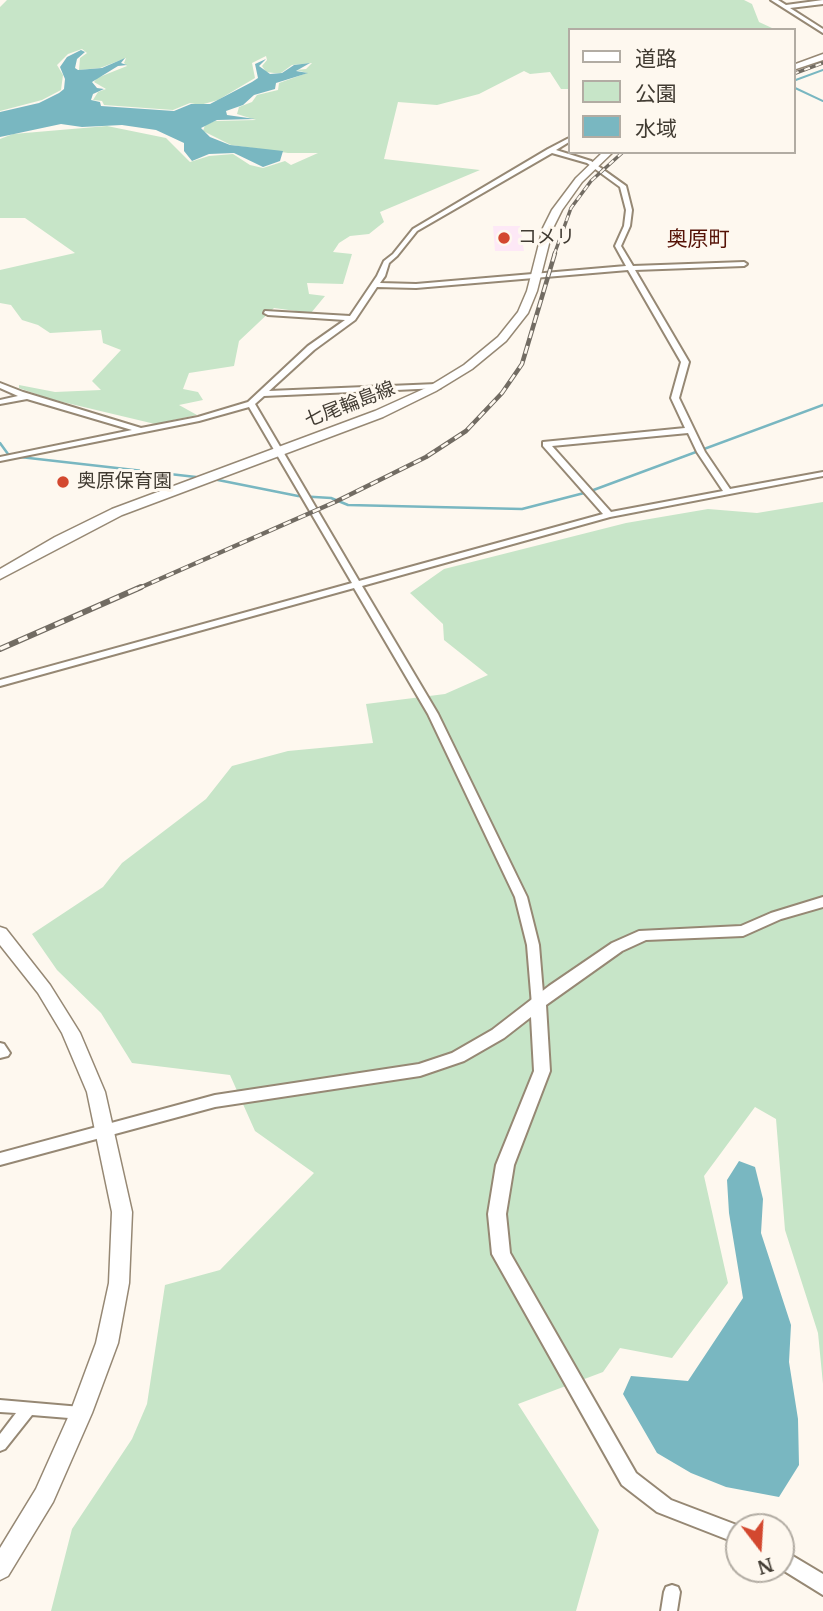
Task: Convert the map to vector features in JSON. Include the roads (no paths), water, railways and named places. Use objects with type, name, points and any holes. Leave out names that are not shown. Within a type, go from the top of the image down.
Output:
[{"type":"main road","points":[[795,67],[823,57]]},
{"type":"main road","name":"七尾輪島線","points":[[0,576],[60,540],[117,512],[379,414],[437,386],[468,367],[502,339],[528,303],[552,220],[570,189],[607,154]]},
{"type":"main road","points":[[0,933],[44,989],[71,1033],[96,1092],[106,1128],[122,1212],[118,1283],[107,1343],[81,1413],[44,1495],[0,1569]]},
{"type":"street","points":[[774,0],[823,32]]},
{"type":"street","points":[[785,7],[823,2]]},
{"type":"street","points":[[0,459],[199,419],[251,404],[311,348],[352,318],[386,262],[415,230],[568,141]]},
{"type":"street","points":[[550,150],[593,166],[615,178],[627,195],[628,226],[618,246],[685,362],[675,398],[699,449],[727,491]]},
{"type":"street","points":[[374,285],[416,286],[629,268],[744,264]]},
{"type":"street","points":[[268,313],[352,318]]},
{"type":"street","points":[[0,385],[26,396],[140,430]]},
{"type":"street","points":[[262,394],[437,386]]},
{"type":"street","points":[[0,402],[26,396]]},
{"type":"street","points":[[251,404],[303,497],[357,583],[433,714],[521,898],[533,945],[542,1071],[505,1165],[497,1213],[501,1254],[629,1479],[664,1506],[725,1530]]},
{"type":"street","points":[[608,515],[546,444],[690,430]]},
{"type":"street","points":[[0,683],[608,515],[823,474]]},
{"type":"street","points":[[0,1158],[215,1101],[419,1070],[458,1057],[498,1034],[555,989],[617,947],[644,935],[743,931],[776,916],[823,902]]},
{"type":"street","points":[[0,1047],[4,1053],[0,1055]]},
{"type":"street","points":[[0,1406],[81,1413]]},
{"type":"street","points":[[0,1445],[28,1409]]},
{"type":"street","points":[[795,1567],[823,1585]]},
{"type":"street","points":[[669,1611],[672,1592]]},
{"type":"water","points":[[81,50],[85,52],[77,59],[75,68],[78,70],[102,68],[125,58],[121,63],[127,65],[118,66],[92,82],[97,88],[104,89],[93,94],[91,100],[100,102],[101,106],[174,111],[191,104],[210,104],[252,82],[258,78],[255,64],[266,59],[259,66],[270,74],[282,73],[294,65],[310,63],[296,71],[308,73],[276,83],[275,89],[254,95],[243,105],[226,111],[227,115],[255,119],[217,120],[201,128],[210,137],[230,145],[283,151],[280,161],[263,167],[234,153],[209,154],[192,161],[184,151],[184,143],[156,130],[122,125],[82,127],[61,124],[0,137],[0,112],[39,103],[59,93],[64,89],[65,79],[60,67],[67,57]]},
{"type":"water","points":[[739,1161],[755,1167],[763,1199],[761,1233],[791,1325],[789,1362],[798,1419],[799,1465],[779,1497],[726,1487],[691,1473],[657,1453],[623,1394],[631,1376],[688,1381],[743,1298],[729,1213],[727,1180]]},
{"type":"waterway","points":[[795,80],[823,70]]},
{"type":"waterway","points":[[795,88],[823,101]]},
{"type":"waterway","points":[[213,479],[298,496],[331,498],[348,505],[522,509],[588,492],[823,405]]},
{"type":"waterway","points":[[0,443],[8,454]]},
{"type":"waterway","points":[[20,457],[196,477]]},
{"type":"railway","points":[[795,73],[823,63]]},
{"type":"railway","points":[[554,255],[571,208],[591,181],[621,154]]},
{"type":"railway","points":[[137,589],[335,502],[426,457],[466,431],[502,393],[522,364],[555,253]]},
{"type":"railway","points":[[0,649],[141,587]]},
{"type":"place","name":"コメリ","points":[[504,238]]},
{"type":"place","name":"奥原保育園","points":[[63,482]]},
{"type":"district","name":"奥原町","points":[[698,240]]}]
